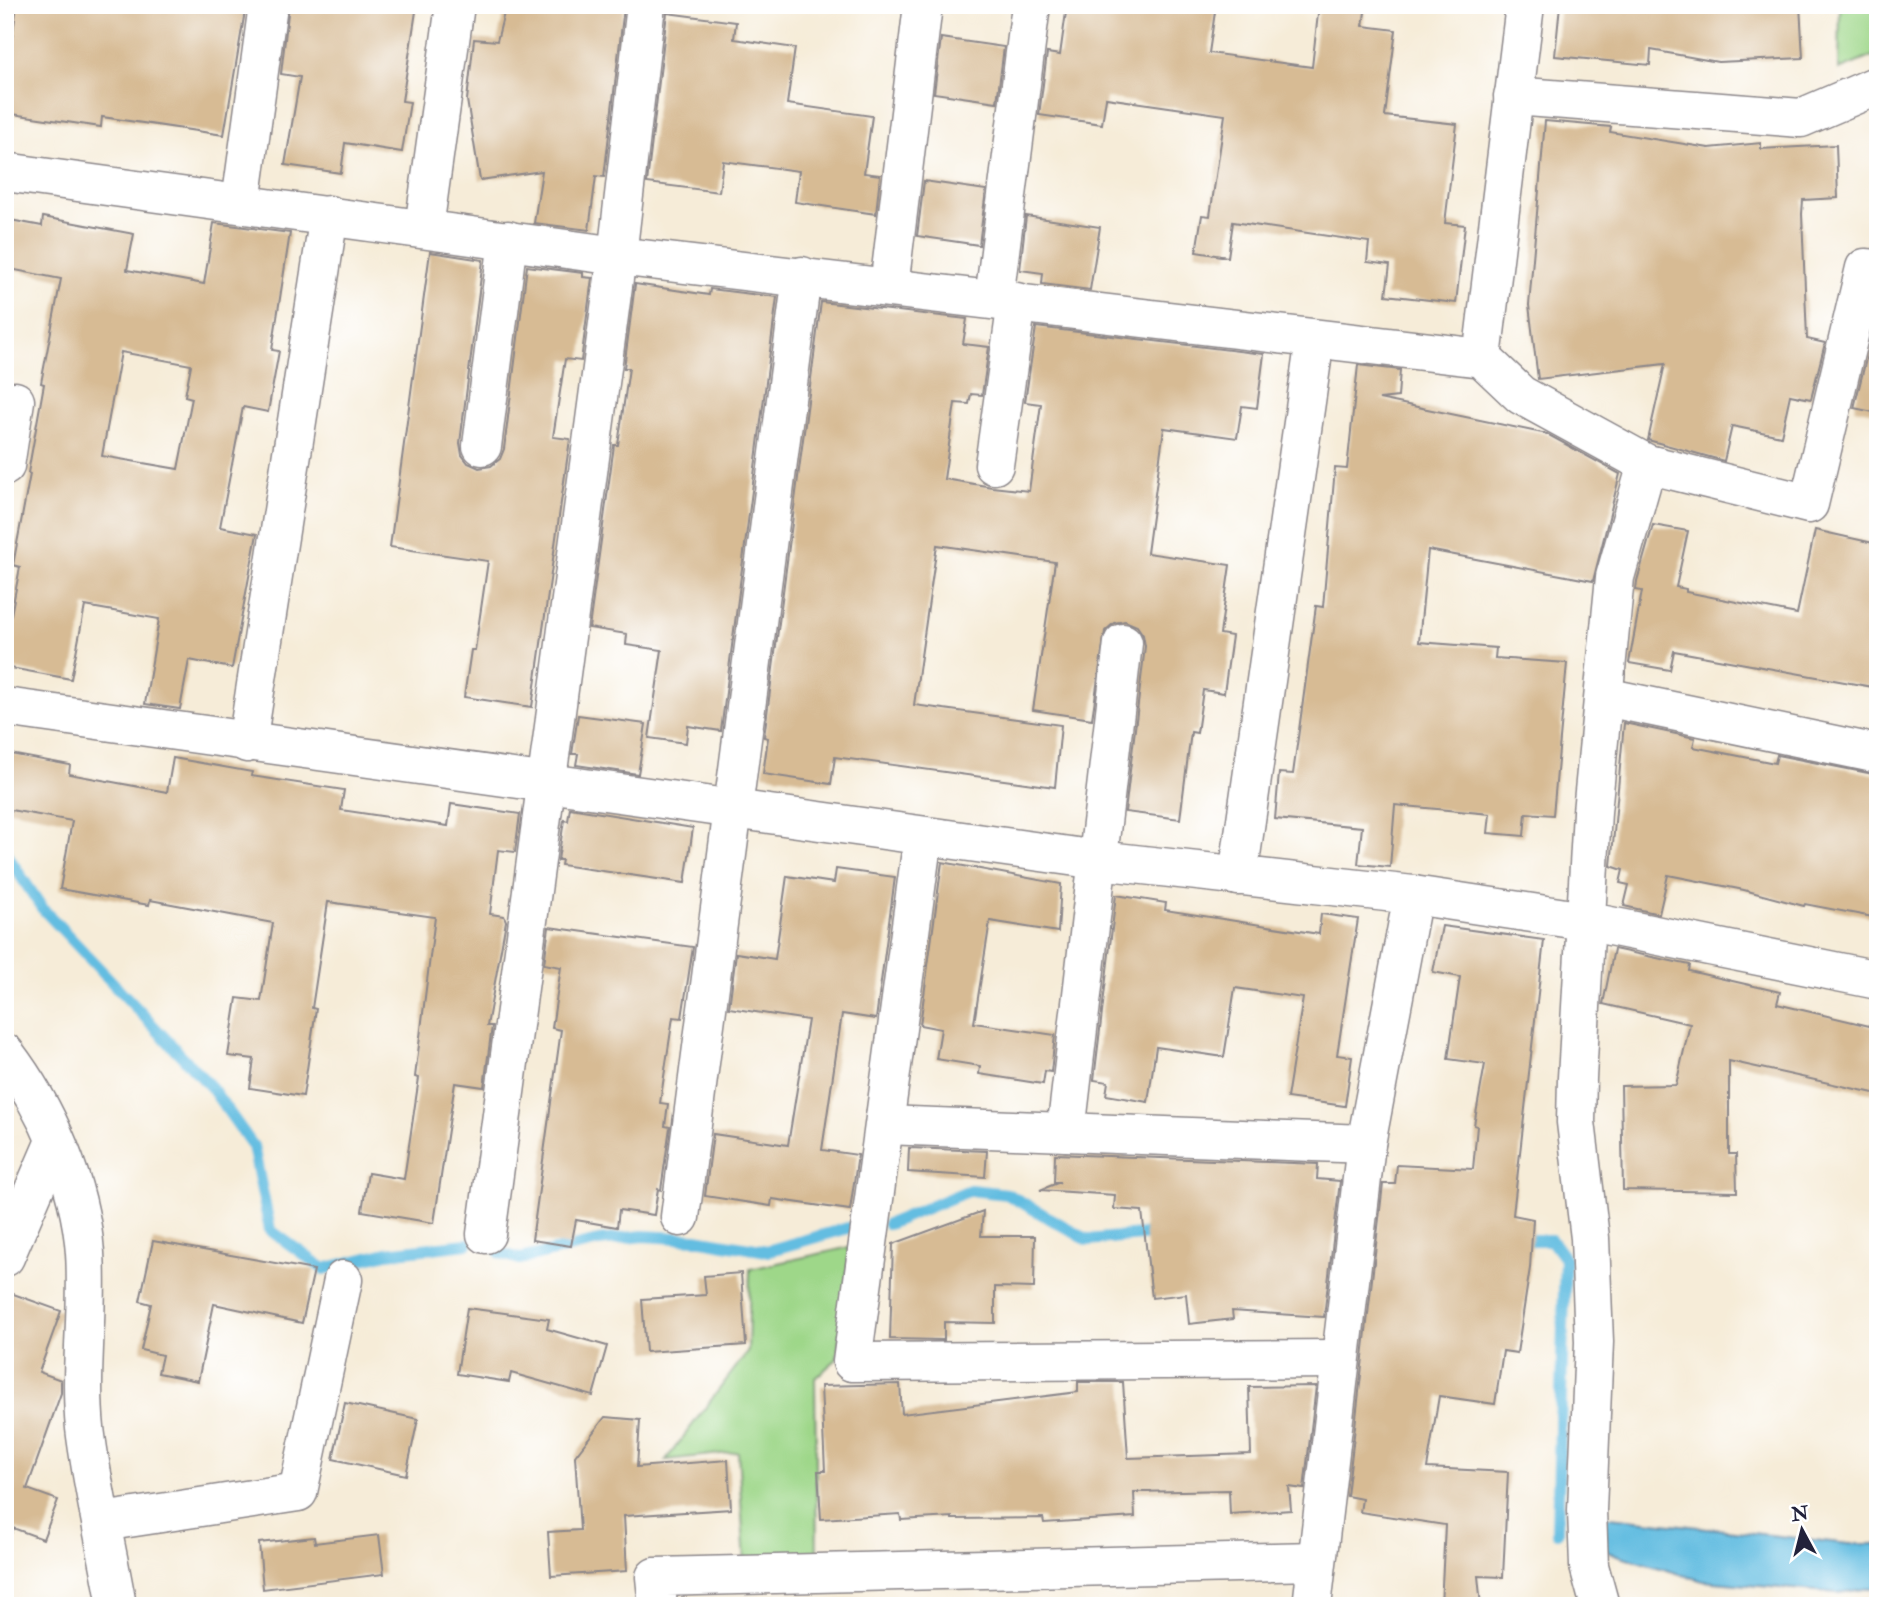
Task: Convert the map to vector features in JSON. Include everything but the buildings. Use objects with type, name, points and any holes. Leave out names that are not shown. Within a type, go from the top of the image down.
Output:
[{"type":"street","points":[[241,203],[268,5]]},
{"type":"street","points":[[424,228],[455,5]]},
{"type":"street","points":[[486,1234],[617,256],[646,5]]},
{"type":"street","points":[[890,287],[923,5]]},
{"type":"street","points":[[994,465],[1005,301],[1031,5]]},
{"type":"street","points":[[1482,358],[1525,5]]},
{"type":"street","points":[[1513,96],[1801,118],[1878,85]]},
{"type":"street","points":[[5,172],[617,256],[1482,358],[1521,395],[1647,464],[1809,504],[1865,268],[1878,269]]},
{"type":"street","points":[[247,743],[329,215]]},
{"type":"street","points":[[482,446],[508,240]]},
{"type":"street","points":[[680,1217],[802,276]]},
{"type":"street","points":[[1238,876],[1315,339]]},
{"type":"street","points":[[5,466],[15,401]]},
{"type":"street","points":[[1600,1606],[1589,1566],[1587,1510],[1594,1342],[1590,1238],[1576,1122],[1585,921],[1615,577],[1647,464]]},
{"type":"street","points":[[1066,1132],[1123,643]]},
{"type":"street","points":[[1605,697],[1878,754]]},
{"type":"street","points":[[5,707],[247,743],[547,782],[733,811],[1098,860],[1413,895],[1585,921],[1878,980]]},
{"type":"street","points":[[923,836],[852,1362],[1340,1359]]},
{"type":"street","points":[[1312,1606],[1366,1144],[1413,895]]},
{"type":"street","points":[[5,1053],[21,1073],[55,1141],[71,1181],[85,1251],[85,1427],[117,1606]]},
{"type":"street","points":[[885,1125],[1366,1144]]},
{"type":"street","points":[[5,1257],[55,1141]]},
{"type":"street","points":[[102,1522],[298,1492],[343,1280]]},
{"type":"street","points":[[658,1606],[655,1577],[1316,1561]]},
{"type":"green space","points":[[1840,5],[1878,5],[1878,54],[1839,70]]},
{"type":"green space","points":[[850,1247],[837,1359],[815,1378],[817,1562],[745,1564],[738,1452],[666,1460],[748,1351],[750,1269]]},
{"type":"water","points":[[1601,1516],[1849,1544],[1878,1544],[1878,1587],[1838,1593],[1703,1581],[1604,1551]]},
{"type":"waterway","points":[[5,852],[42,908],[211,1087],[253,1146],[270,1230],[324,1269],[387,1253],[467,1244]]},
{"type":"waterway","points":[[888,1224],[970,1190],[1007,1194],[1088,1240],[1162,1233]]},
{"type":"waterway","points":[[500,1253],[520,1259],[599,1241],[643,1236],[696,1239],[767,1251],[848,1228]]},
{"type":"waterway","points":[[1516,1240],[1551,1240],[1565,1259],[1557,1532]]}]
